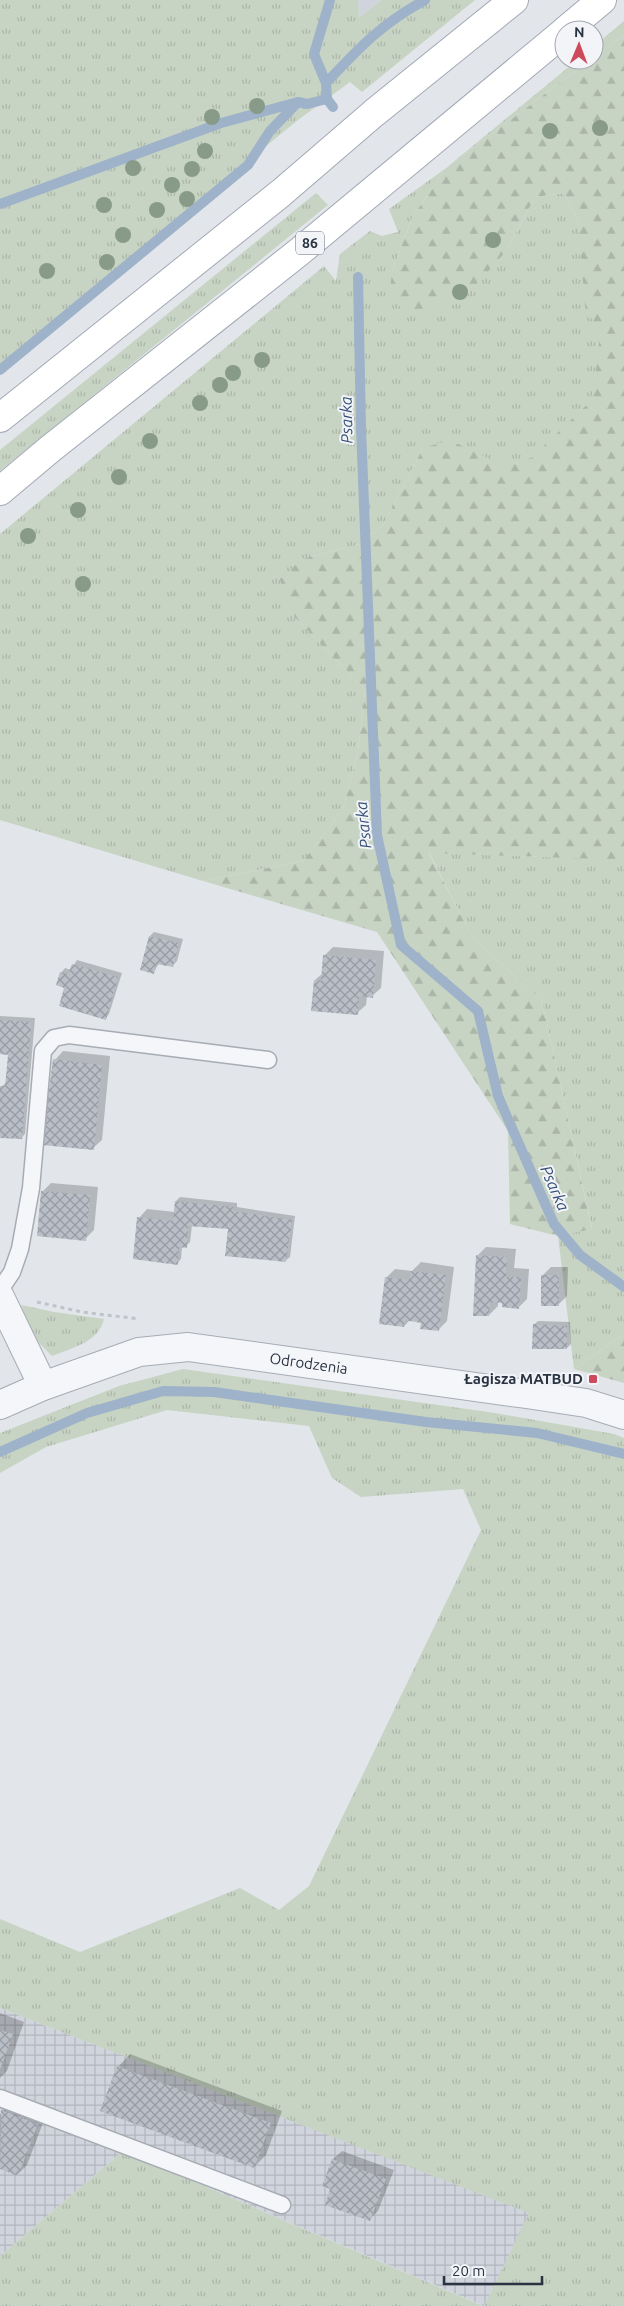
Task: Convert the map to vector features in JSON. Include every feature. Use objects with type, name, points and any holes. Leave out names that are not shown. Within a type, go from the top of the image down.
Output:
[{"type":"main road","points":[[0,418],[281,193],[374,113],[514,0]]},
{"type":"main road","name":"86","points":[[578,20],[602,0]]},
{"type":"main road","name":"86","points":[[0,491],[58,442],[299,252],[554,40]]},
{"type":"street","points":[[0,1297],[43,1386]]},
{"type":"street","name":"Odrodzenia","points":[[0,1405],[43,1386],[139,1352],[188,1347],[586,1403],[624,1415]]},
{"type":"lane","points":[[0,1290],[12,1272],[20,1249],[31,1188],[42,1051],[54,1038],[69,1035],[268,1060]]},
{"type":"lane","points":[[0,2098],[282,2205]]},
{"type":"shaded area","points":[[358,0],[381,0],[359,18]]},
{"type":"shaded area","points":[[0,2008],[530,2213],[484,2306],[123,2151],[0,2256]]},
{"type":"green space","points":[[0,0],[358,0],[359,18],[381,0],[475,0],[362,92],[350,82],[298,120],[0,364]]},
{"type":"green space","points":[[624,21],[624,35],[604,50],[604,38]]},
{"type":"green space","points":[[624,35],[624,860],[429,853],[472,937],[542,1001],[592,1229],[558,1236],[510,1224],[508,1131],[377,932],[203,881],[303,861],[343,809],[358,751],[365,690],[287,609],[280,579],[302,559],[360,544],[383,525],[423,448],[450,440],[502,465],[531,458],[593,399],[600,334],[585,307],[578,220],[563,193],[535,197],[507,250],[468,294],[414,314],[389,300],[392,272],[412,218],[445,169],[577,70],[604,70],[604,50]]},
{"type":"green space","points":[[565,70],[577,70],[445,169]]},
{"type":"green space","points":[[445,169],[412,218],[392,272],[507,250],[535,197],[563,193],[578,220],[580,237],[624,196],[624,1334],[574,1369],[558,1236],[592,1228],[542,1001],[472,937],[429,852],[538,857],[423,448],[383,525],[360,544],[302,559],[287,609],[365,690],[358,751],[343,809],[303,861],[203,881],[0,820],[0,534],[324,266],[336,281],[340,254],[370,231],[382,236],[398,232],[389,209]]},
{"type":"green space","points":[[316,193],[328,205],[0,471],[0,450]]},
{"type":"green space","points":[[21,1305],[104,1319],[101,1327],[91,1339],[52,1356],[34,1338]]},
{"type":"green space","points":[[624,1334],[624,1383],[574,1369]]},
{"type":"green space","points":[[183,1369],[495,1413],[614,1434],[624,1438],[624,2306],[484,2306],[529,2213],[0,2008],[0,1919],[80,1952],[240,1888],[279,1910],[309,1886],[481,1530],[463,1489],[361,1497],[332,1478],[309,1426],[167,1410],[46,1447],[0,1473],[0,1433],[119,1386]]},
{"type":"green space","points":[[123,2151],[483,2306],[0,2306],[0,2256]]},
{"type":"building","points":[[149,936],[179,943],[173,967],[156,964],[154,974],[140,970]]},
{"type":"building","points":[[323,955],[376,960],[373,998],[359,996],[358,1015],[311,1011],[314,980],[321,981]]},
{"type":"building","points":[[72,964],[118,977],[106,1020],[59,1006],[64,988],[56,985],[60,972],[68,974]]},
{"type":"building","points":[[0,1020],[31,1022],[22,1139],[0,1138],[0,1086],[5,1086],[8,1055],[0,1054]]},
{"type":"building","points":[[53,1059],[102,1065],[94,1150],[42,1145]]},
{"type":"building","points":[[41,1191],[90,1195],[86,1241],[37,1236]]},
{"type":"building","points":[[175,1201],[233,1207],[233,1211],[292,1220],[286,1262],[225,1256],[228,1229],[188,1226],[187,1248],[179,1247],[178,1265],[133,1259],[137,1217],[173,1221]]},
{"type":"building","points":[[476,1255],[507,1257],[506,1277],[521,1277],[519,1309],[502,1307],[502,1303],[490,1302],[489,1316],[473,1316]]},
{"type":"building","points":[[411,1271],[446,1275],[439,1331],[420,1329],[421,1323],[405,1320],[404,1327],[379,1324],[385,1277],[409,1280]]},
{"type":"building","points":[[541,1275],[559,1275],[559,1306],[541,1306]]},
{"type":"building","points":[[533,1324],[567,1326],[567,1349],[532,1349]]},
{"type":"building","points":[[0,2030],[13,2034],[0,2070]]},
{"type":"building","points":[[117,2066],[271,2123],[254,2168],[100,2111]]},
{"type":"building","points":[[1,2110],[38,2124],[18,2176],[0,2169]]},
{"type":"building","points":[[332,2159],[386,2179],[370,2221],[325,2205],[330,2189],[322,2186]]},
{"type":"waterway","name":"Psarka","points":[[330,0],[314,54],[326,83],[327,99],[333,107]]},
{"type":"waterway","points":[[326,83],[383,27],[425,0]]},
{"type":"waterway","points":[[0,204],[221,123],[298,102],[307,104],[327,99]]},
{"type":"waterway","points":[[0,370],[248,165],[270,131],[298,102]]},
{"type":"waterway","name":"Psarka","points":[[358,277],[361,428],[377,835],[401,945],[478,1011],[498,1096],[554,1224],[580,1255],[624,1287]]},
{"type":"waterway","points":[[0,1452],[87,1413],[163,1391],[214,1392],[426,1422],[537,1433],[624,1454]]},
{"type":"place","name":"Łagisza MATBUD","points":[[593,1379]]}]
